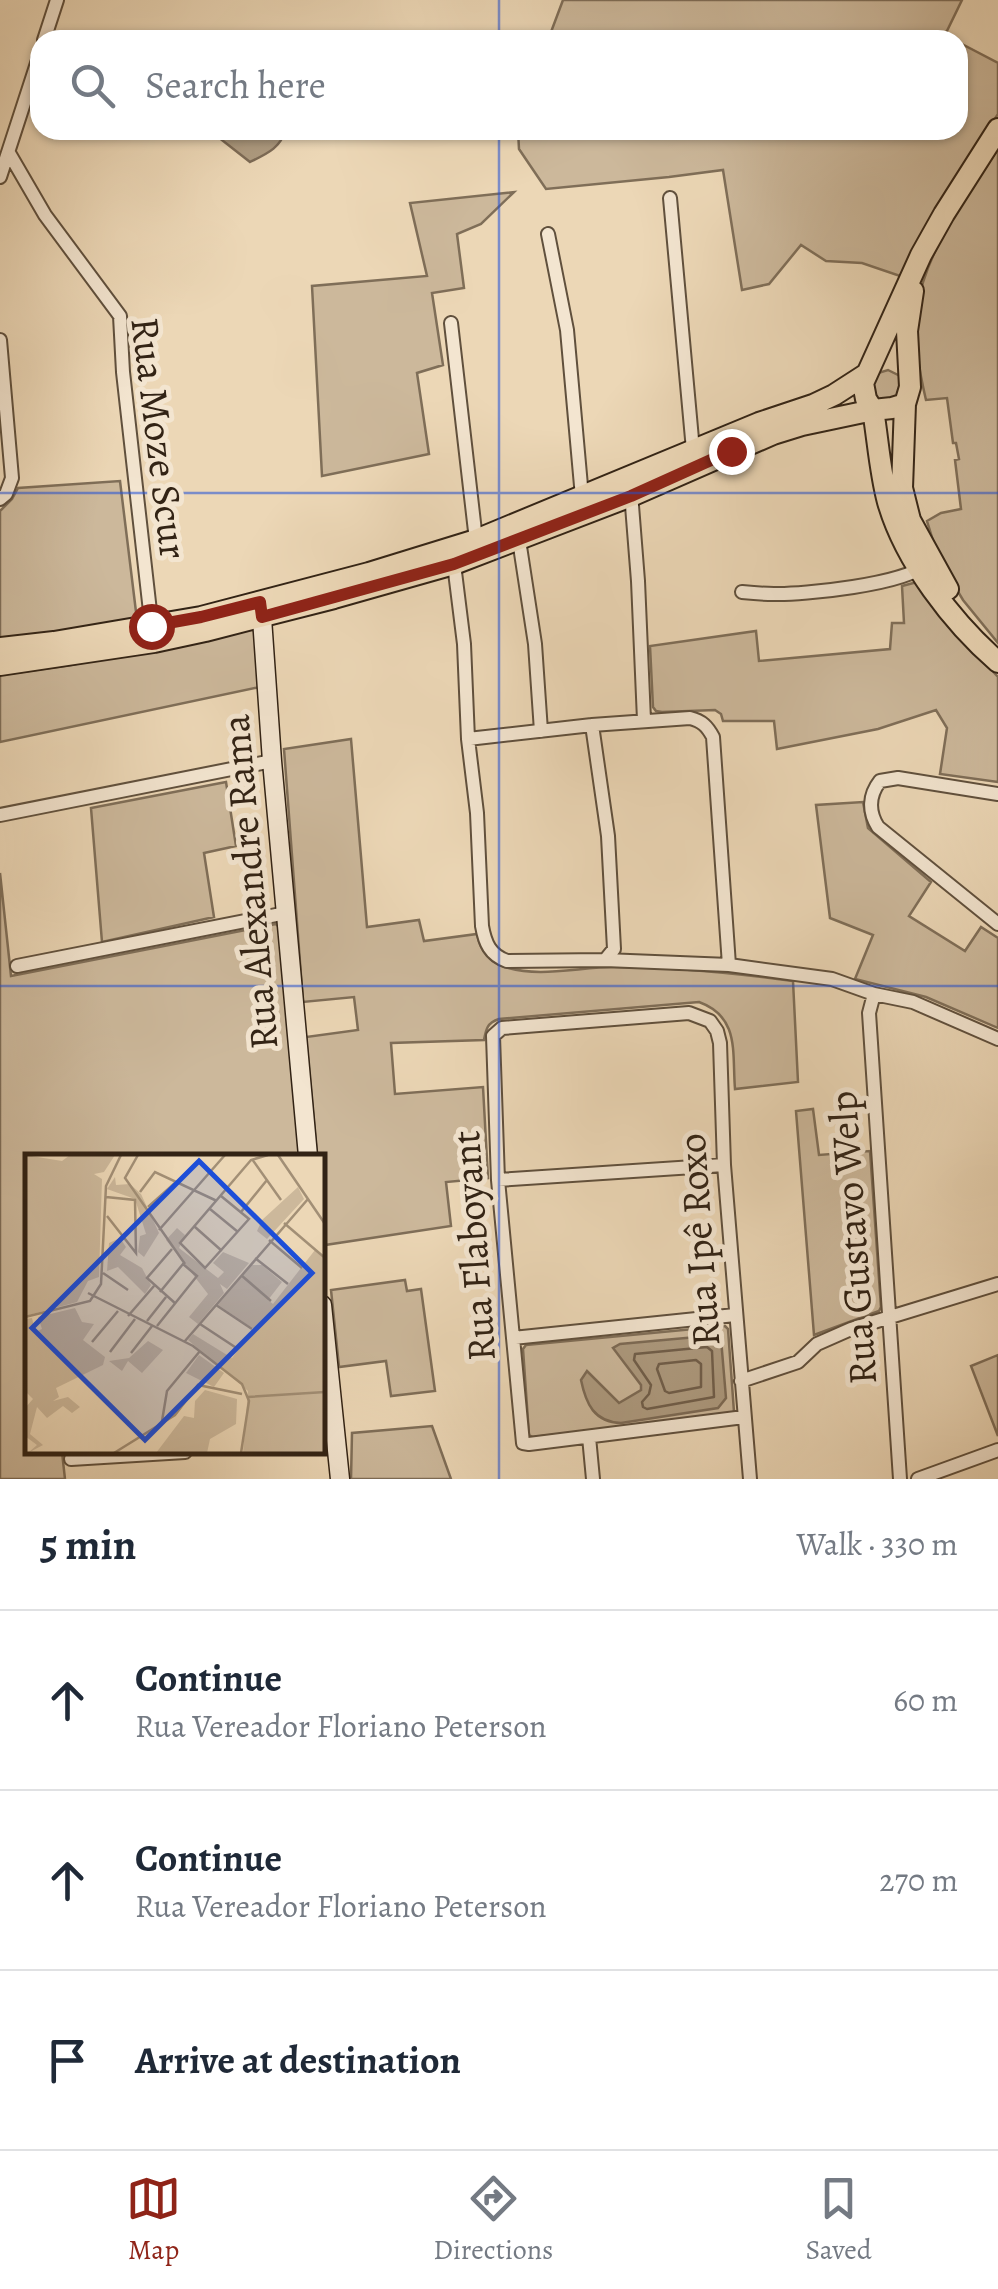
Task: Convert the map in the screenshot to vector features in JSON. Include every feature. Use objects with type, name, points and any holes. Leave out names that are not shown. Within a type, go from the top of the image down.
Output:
[{"type":"main road","points":[[998,130],[921,255],[867,371],[863,392],[873,410],[888,501],[898,531],[998,655]]},
{"type":"main road","points":[[921,255],[906,332],[910,387],[905,404],[901,473],[904,503],[925,563],[968,634],[998,662]]},
{"type":"main road","points":[[0,666],[152,634],[201,617],[261,609],[454,564],[519,540],[630,487],[693,450],[813,405],[867,371],[892,362],[909,370]]},
{"type":"main road","points":[[261,609],[476,540],[582,497],[630,487],[773,434],[905,404]]},
{"type":"main road","points":[[0,648],[152,634]]},
{"type":"street","points":[[47,30],[57,0]]},
{"type":"street","points":[[0,177],[30,86]]},
{"type":"street","name":"Rua Moze Scur","points":[[9,153],[54,229],[120,316],[152,634]]},
{"type":"street","points":[[670,198],[693,450]]},
{"type":"street","points":[[548,234],[568,330],[582,497]]},
{"type":"street","points":[[451,323],[476,540]]},
{"type":"street","points":[[0,340],[12,478],[0,499]]},
{"type":"street","points":[[630,487],[644,720]]},
{"type":"street","points":[[519,540],[534,644],[541,731]]},
{"type":"street","points":[[742,592],[795,593],[889,580],[925,563]]},
{"type":"street","points":[[454,564],[464,644],[484,940],[496,958],[507,961],[609,954],[728,964],[832,979],[912,1002],[998,1039]]},
{"type":"street","name":"Rua Alexandre Rama","points":[[261,609],[308,1154]]},
{"type":"street","points":[[468,739],[644,720],[690,718],[708,727],[713,737],[728,964]]},
{"type":"street","points":[[592,725],[608,836],[609,954]]},
{"type":"street","points":[[0,815],[272,761]]},
{"type":"street","points":[[998,794],[898,778],[880,781],[872,791],[871,804],[878,826],[998,924]]},
{"type":"street","points":[[17,966],[286,912]]},
{"type":"street","name":"Rua Gustavo Welp","points":[[874,994],[869,1012],[900,1479]]},
{"type":"street","name":"Rua Flaboyant","points":[[589,1437],[522,1443],[498,1180],[493,1036],[502,1028],[689,1012]]},
{"type":"street","name":"Rua Ipê Roxo","points":[[689,1012],[710,1021],[717,1031],[721,1061],[724,1165],[750,1479]]},
{"type":"street","points":[[498,1180],[724,1165]]},
{"type":"street","points":[[741,1381],[798,1362],[817,1344],[851,1329],[998,1284]]},
{"type":"street","points":[[513,1338],[735,1315]]},
{"type":"street","points":[[325,1362],[329,1438],[340,1479]]},
{"type":"street","points":[[593,1479],[589,1437],[744,1418]]},
{"type":"street","points":[[918,1479],[998,1450]]},
{"type":"street","points":[[71,1459],[152,1454]]},
{"type":"shaded area","points":[[563,0],[962,0],[947,30],[552,30]]},
{"type":"shaded area","points":[[968,47],[998,63],[998,114],[900,276],[862,263],[826,261],[801,245],[769,284],[742,290],[723,170],[546,189],[519,149],[519,140],[968,140]]},
{"type":"shaded area","points":[[998,149],[998,643],[963,600],[939,560],[927,521],[961,509],[955,460],[959,459],[947,398],[926,400],[916,331],[922,286],[938,244]]},
{"type":"shaded area","points":[[514,192],[481,224],[457,234],[464,288],[432,293],[443,365],[417,373],[429,454],[322,476],[312,286],[427,276],[410,203]]},
{"type":"shaded area","points":[[888,370],[902,377],[900,397],[880,401],[875,398],[872,382],[878,373]]},
{"type":"shaded area","points":[[120,481],[137,620],[0,640],[0,511],[18,488]]},
{"type":"shaded area","points":[[921,581],[956,631],[998,677],[998,782],[940,774],[947,728],[936,710],[878,729],[777,749],[774,721],[723,721],[715,710],[662,712],[653,707],[650,646],[756,631],[759,661],[890,649],[892,623],[904,623],[902,586]]},
{"type":"shaded area","points":[[252,629],[256,633],[260,687],[0,742],[0,675]]},
{"type":"shaded area","points":[[351,739],[367,927],[419,920],[424,941],[477,934],[490,959],[518,970],[659,968],[793,981],[798,1082],[735,1089],[728,1026],[722,1017],[699,1002],[499,1019],[488,1027],[484,1040],[391,1043],[395,1094],[483,1087],[488,1178],[446,1182],[451,1226],[325,1245],[325,1154],[317,1154],[306,1037],[358,1030],[354,997],[303,1002],[284,749]]},
{"type":"shaded area","points":[[226,782],[236,846],[204,853],[214,917],[102,942],[91,808]]},
{"type":"shaded area","points":[[863,802],[868,828],[931,882],[909,916],[965,951],[981,927],[998,938],[998,1028],[926,997],[855,979],[873,935],[830,918],[816,805]]},
{"type":"shaded area","points":[[0,873],[11,976],[276,924],[281,929],[300,1154],[25,1154],[25,1454],[62,1454],[65,1479],[0,1479]]},
{"type":"shaded area","points":[[813,1109],[819,1155],[870,1151],[881,1307],[814,1335],[796,1111]]},
{"type":"shaded area","points":[[405,1280],[407,1291],[421,1289],[435,1391],[391,1396],[386,1361],[339,1367],[331,1290]]},
{"type":"shaded area","points":[[725,1326],[734,1412],[730,1415],[529,1435],[523,1349],[526,1345]]},
{"type":"shaded area","points":[[998,1355],[998,1436],[971,1366]]},
{"type":"shaded area","points":[[432,1426],[451,1479],[351,1479],[352,1433]]},
{"type":"water","points":[[222,140],[280,140],[267,153],[250,162]]},
{"type":"water","points":[[718,1335],[726,1398],[718,1408],[621,1423],[604,1419],[589,1404],[581,1380],[587,1371],[619,1403],[641,1390],[613,1348],[620,1344]]},
{"type":"route","points":[[151,626],[260,602],[262,617],[454,564],[631,496],[731,451]]}]
